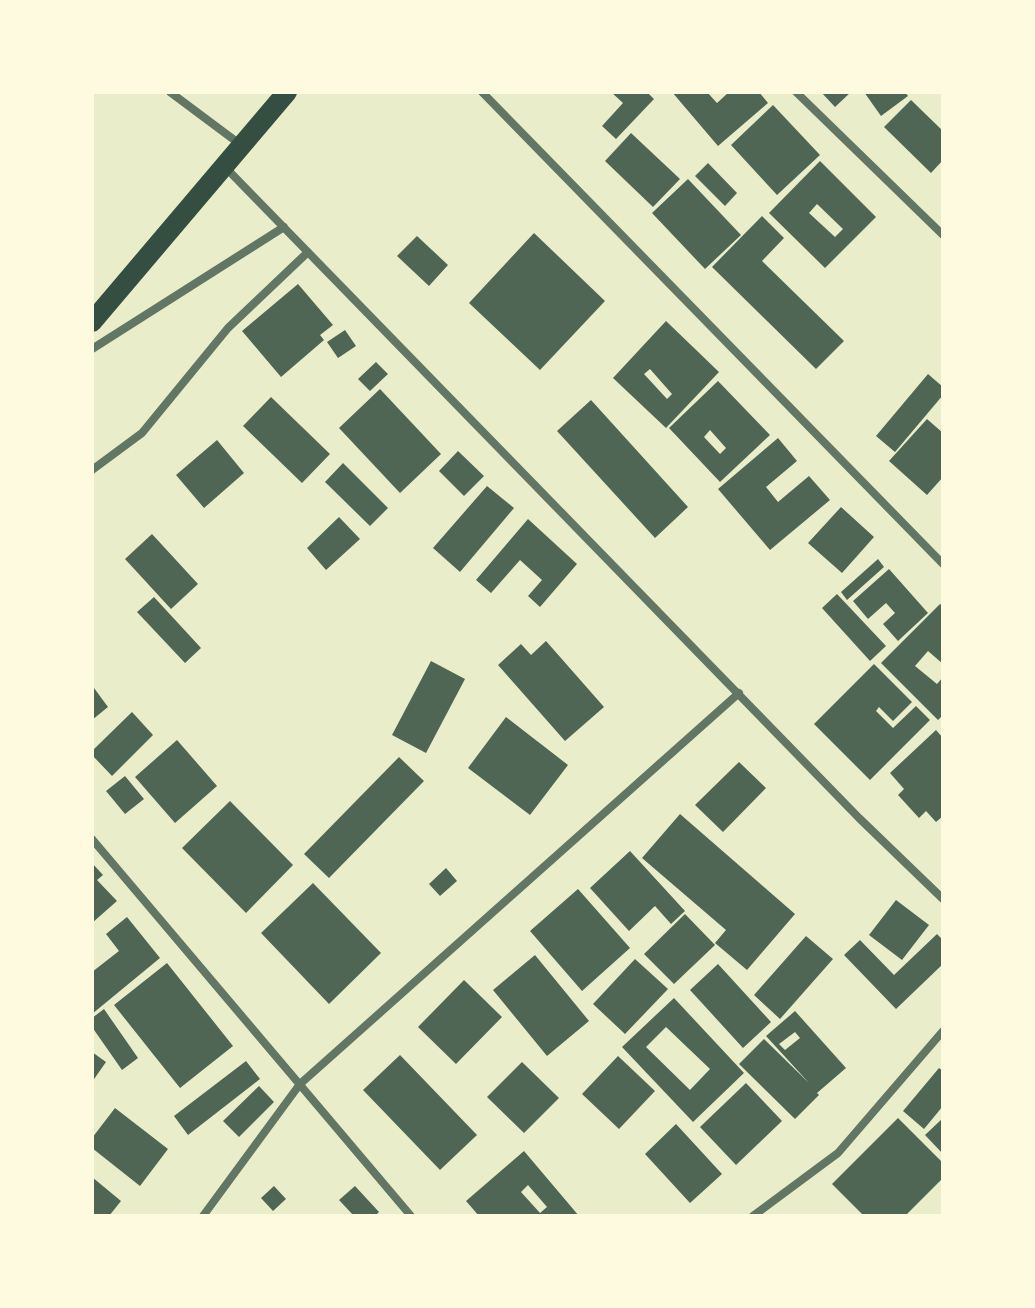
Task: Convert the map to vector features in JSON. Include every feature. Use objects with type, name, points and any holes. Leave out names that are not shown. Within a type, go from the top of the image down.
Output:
[{"type":"main road","points":[[92,322],[287,92]]},
{"type":"street","points":[[170,92],[242,146]]},
{"type":"street","points":[[482,92],[943,564]]},
{"type":"street","points":[[796,92],[943,235]]},
{"type":"street","points":[[225,166],[859,818],[943,899]]},
{"type":"street","points":[[92,349],[284,227]]},
{"type":"street","points":[[92,470],[142,433],[228,328],[308,252]]},
{"type":"street","points":[[203,1216],[300,1084],[739,693]]},
{"type":"street","points":[[92,839],[411,1216]]},
{"type":"street","points":[[753,1216],[838,1153],[943,1031]]},
{"type":"building","points":[[611,92],[647,92],[654,99],[616,139],[602,126],[623,103]]},
{"type":"building","points":[[672,92],[707,92],[717,103],[729,92],[759,92],[768,103],[718,146]]},
{"type":"building","points":[[821,92],[851,92],[835,107]]},
{"type":"building","points":[[864,92],[905,92],[908,96],[881,116]]},
{"type":"building","points":[[911,100],[943,131],[943,160],[931,173],[884,127]]},
{"type":"building","points":[[773,105],[820,155],[777,195],[731,145]]},
{"type":"building","points":[[631,133],[680,179],[653,207],[605,161]]},
{"type":"building","points":[[820,161],[876,217],[825,268],[769,213]],"holes":[[[817,204],[843,229],[835,237],[809,213]]]},
{"type":"building","points":[[708,163],[737,193],[725,206],[695,176]]},
{"type":"building","points":[[688,179],[741,235],[705,269],[652,213]]},
{"type":"building","points":[[762,216],[784,238],[762,261],[844,341],[816,369],[712,267]]},
{"type":"building","points":[[534,233],[605,301],[540,370],[469,303]]},
{"type":"building","points":[[417,236],[448,265],[429,286],[397,256]]},
{"type":"building","points":[[298,284],[333,325],[320,335],[324,340],[281,377],[242,331]]},
{"type":"building","points":[[666,321],[719,372],[666,428],[613,378]],"holes":[[[650,369],[672,394],[667,399],[644,374]]]},
{"type":"building","points":[[345,330],[356,346],[338,358],[327,342]]},
{"type":"building","points":[[376,362],[388,374],[370,391],[358,379]]},
{"type":"building","points":[[928,374],[943,387],[943,395],[895,452],[876,436]]},
{"type":"building","points":[[718,381],[770,435],[720,482],[669,428]],"holes":[[[710,430],[726,448],[720,454],[704,437]]]},
{"type":"building","points":[[380,389],[441,454],[400,493],[339,428]]},
{"type":"building","points":[[271,397],[330,454],[302,483],[243,426]]},
{"type":"building","points":[[591,400],[688,507],[655,538],[557,431]]},
{"type":"building","points":[[927,419],[943,433],[943,477],[927,495],[889,461]]},
{"type":"building","points":[[778,438],[797,461],[766,487],[778,502],[809,476],[830,500],[770,550],[718,489]]},
{"type":"building","points":[[217,440],[244,473],[204,508],[176,475]]},
{"type":"building","points":[[458,451],[484,476],[464,496],[439,471]]},
{"type":"building","points":[[343,463],[388,508],[370,526],[325,482]]},
{"type":"building","points":[[487,486],[514,508],[460,572],[433,548]]},
{"type":"building","points":[[841,507],[874,537],[842,573],[808,543]]},
{"type":"building","points":[[339,517],[360,539],[326,570],[307,548]]},
{"type":"building","points":[[528,519],[577,564],[540,607],[528,596],[542,580],[520,560],[491,593],[476,580]]},
{"type":"building","points":[[152,534],[198,584],[171,609],[125,559]]},
{"type":"building","points":[[878,559],[884,567],[847,600],[841,592]]},
{"type":"building","points":[[889,569],[928,613],[898,641],[883,624],[895,613],[886,603],[868,619],[853,601]]},
{"type":"building","points":[[837,594],[886,646],[870,661],[822,608]]},
{"type":"building","points":[[154,597],[201,648],[185,663],[137,612]]},
{"type":"building","points":[[940,604],[943,606],[943,664],[928,651],[915,666],[937,684],[943,677],[943,715],[938,720],[881,663]]},
{"type":"building","points":[[546,641],[604,707],[565,741],[498,665],[521,644],[531,655]]},
{"type":"building","points":[[431,661],[465,679],[426,753],[392,735]]},
{"type":"building","points":[[874,664],[912,702],[893,721],[879,707],[876,711],[893,728],[916,706],[930,720],[870,780],[814,724]]},
{"type":"building","points":[[94,688],[108,707],[92,720],[92,690]]},
{"type":"building","points":[[132,712],[153,735],[112,776],[92,755],[92,751]]},
{"type":"building","points":[[506,717],[568,765],[530,815],[468,768]]},
{"type":"building","points":[[936,730],[943,738],[943,816],[936,822],[926,811],[919,818],[898,795],[904,789],[890,773]]},
{"type":"building","points":[[177,740],[217,786],[175,823],[135,777]]},
{"type":"building","points":[[399,757],[424,781],[329,878],[304,854]]},
{"type":"building","points":[[739,762],[766,788],[723,832],[695,805]]},
{"type":"building","points":[[125,776],[144,799],[125,814],[106,791]]},
{"type":"building","points":[[230,801],[293,865],[246,913],[182,848]]},
{"type":"building","points":[[680,814],[795,914],[747,970],[715,943],[726,930],[642,858]]},
{"type":"building","points":[[630,851],[685,911],[671,924],[655,906],[629,931],[590,888]]},
{"type":"building","points":[[92,863],[103,875],[97,880],[117,901],[92,923]]},
{"type":"building","points":[[446,868],[457,881],[440,896],[429,884]]},
{"type":"building","points":[[313,883],[381,953],[329,1004],[261,933]]},
{"type":"building","points":[[578,889],[630,948],[582,991],[530,931]]},
{"type":"building","points":[[896,900],[929,925],[902,960],[869,935]]},
{"type":"building","points":[[685,914],[715,945],[674,984],[644,954]]},
{"type":"building","points":[[127,917],[160,958],[92,1014],[92,972],[119,951],[106,934]]},
{"type":"building","points":[[937,934],[943,940],[943,964],[896,1009],[844,955],[860,940],[894,975]]},
{"type":"building","points":[[806,936],[833,959],[780,1019],[754,995]]},
{"type":"building","points":[[535,955],[589,1021],[547,1056],[493,990]]},
{"type":"building","points":[[635,959],[668,989],[625,1034],[593,1004]]},
{"type":"building","points":[[167,963],[233,1046],[180,1088],[114,1005]]},
{"type":"building","points":[[718,964],[771,1022],[743,1048],[690,990]]},
{"type":"building","points":[[464,980],[502,1017],[456,1064],[418,1027]]},
{"type":"building","points":[[674,998],[744,1073],[693,1122],[622,1047]],"holes":[[[666,1027],[710,1069],[690,1090],[646,1047]]]},
{"type":"building","points":[[104,1009],[138,1058],[122,1070],[92,1027],[92,1018]]},
{"type":"building","points":[[795,1011],[846,1068],[817,1093],[819,1095],[795,1119],[739,1064],[764,1039],[809,1083],[766,1036]],"holes":[[[795,1032],[800,1038],[785,1050],[779,1044]]]},
{"type":"building","points":[[92,1052],[106,1062],[92,1082]]},
{"type":"building","points":[[400,1055],[477,1135],[440,1170],[363,1090]]},
{"type":"building","points":[[618,1056],[655,1091],[619,1129],[582,1094]]},
{"type":"building","points":[[246,1061],[260,1079],[188,1135],[174,1116]]},
{"type":"building","points":[[522,1062],[559,1098],[524,1133],[487,1097]]},
{"type":"building","points":[[939,1068],[943,1071],[943,1106],[924,1129],[903,1111]]},
{"type":"building","points":[[746,1083],[782,1121],[736,1165],[700,1127]]},
{"type":"building","points":[[259,1086],[274,1102],[239,1137],[223,1121]]},
{"type":"building","points":[[115,1108],[168,1149],[140,1186],[92,1148],[92,1138]]},
{"type":"building","points":[[898,1118],[943,1163],[943,1178],[905,1216],[864,1216],[832,1184]]},
{"type":"building","points":[[943,1118],[943,1154],[925,1135]]},
{"type":"building","points":[[676,1124],[722,1174],[690,1203],[645,1154]]},
{"type":"building","points":[[524,1151],[579,1216],[479,1216],[466,1201]],"holes":[[[528,1185],[547,1207],[540,1213],[521,1192]]]},
{"type":"building","points":[[92,1177],[121,1201],[109,1216],[92,1216]]},
{"type":"building","points":[[274,1186],[286,1199],[273,1211],[261,1198]]},
{"type":"building","points":[[355,1186],[379,1212],[375,1216],[354,1216],[339,1200]]}]
